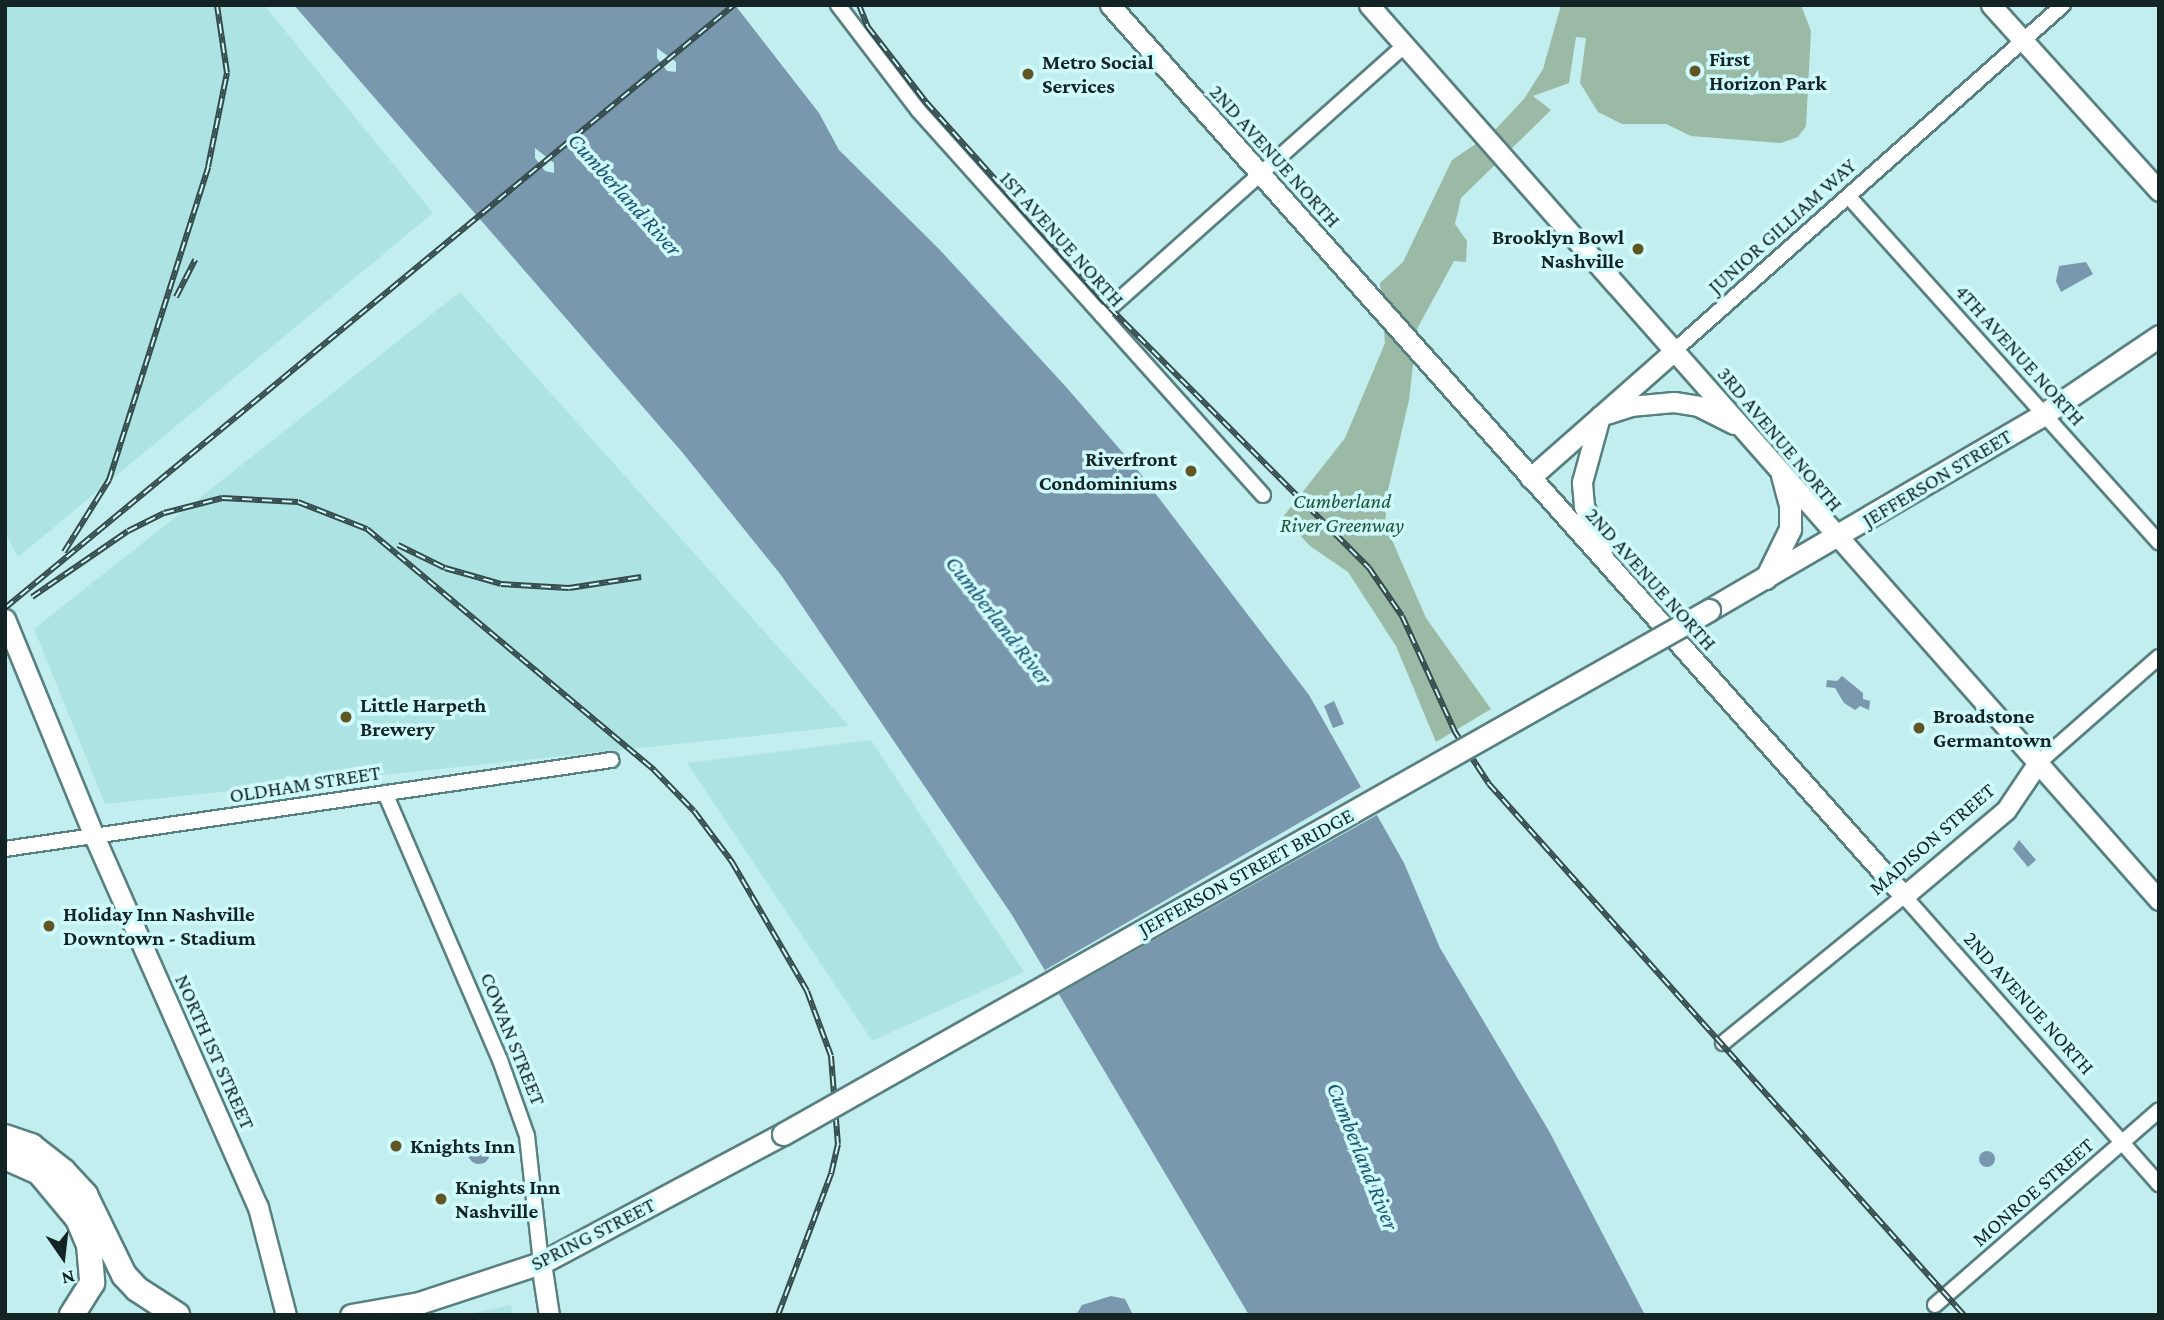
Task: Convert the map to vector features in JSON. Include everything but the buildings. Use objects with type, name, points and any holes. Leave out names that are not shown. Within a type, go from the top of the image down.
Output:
[{"type":"highway","points":[[5,1136],[31,1146],[63,1171],[85,1195],[124,1275],[136,1289],[177,1315]]},
{"type":"highway","points":[[5,1157],[39,1172],[78,1219],[89,1245],[92,1283],[80,1308],[72,1315]]},
{"type":"main road","name":"JEFFERSON STREET","points":[[1709,610],[1835,539],[2045,414],[2159,336]]},
{"type":"main road","points":[[1766,578],[1790,529],[1790,505],[1782,476]]},
{"type":"main road","name":"JEFFERSON STREET BRIDGE","points":[[783,1134],[1709,610]]},
{"type":"main road","name":"SPRING STREET","points":[[351,1315],[419,1303],[541,1263],[783,1134]]},
{"type":"street","name":"1ST AVENUE NORTH","points":[[838,5],[918,110],[1263,495]]},
{"type":"street","name":"2ND AVENUE NORTH","points":[[1110,5],[2159,1184]]},
{"type":"street","name":"3RD AVENUE NORTH","points":[[1369,5],[1675,350],[1835,539],[2159,900]]},
{"type":"street","points":[[1991,5],[2159,191]]},
{"type":"street","name":"JUNIOR GILLIAM WAY","points":[[1530,478],[2063,5]]},
{"type":"street","points":[[1102,315],[1406,44]]},
{"type":"street","name":"4TH AVENUE NORTH","points":[[1849,197],[2159,542]]},
{"type":"street","points":[[1610,567],[1584,506],[1582,482],[1600,416],[1630,406],[1674,402],[1698,406],[1743,429]]},
{"type":"street","name":"NORTH 1ST STREET","points":[[5,619],[96,838],[258,1206],[286,1315]]},
{"type":"street","name":"MADISON STREET","points":[[1723,1043],[2006,810],[2037,764],[2159,657]]},
{"type":"street","name":"OLDHAM STREET","points":[[5,849],[96,838],[611,760]]},
{"type":"street","name":"COWAN STREET","points":[[385,793],[500,1060],[527,1136],[549,1315]]},
{"type":"street","name":"MONROE STREET","points":[[1935,1305],[2159,1110]]},
{"type":"shaded area","points":[[5,5],[264,5],[433,213],[18,557],[5,532]]},
{"type":"shaded area","points":[[460,292],[849,726],[105,804],[34,629]]},
{"type":"shaded area","points":[[871,740],[1024,972],[872,1041],[687,763]]},
{"type":"shaded area","points":[[511,1305],[513,1315],[463,1315]]},
{"type":"green space","name":"Cumberland River Greenway","points":[[1561,5],[1801,5],[1811,31],[1806,126],[1798,137],[1781,143],[1691,136],[1666,124],[1622,124],[1598,112],[1580,83],[1586,38],[1576,37],[1569,83],[1533,96],[1551,110],[1461,198],[1455,224],[1467,241],[1466,262],[1454,261],[1417,329],[1409,400],[1388,490],[1385,524],[1426,618],[1491,709],[1436,742],[1396,646],[1348,572],[1310,546],[1283,517],[1345,438],[1385,343],[1380,283],[1403,262],[1452,160],[1492,133],[1524,99],[1543,69]]},
{"type":"water","name":"Cumberland River","points":[[294,5],[735,5],[819,113],[839,150],[940,250],[1067,388],[1136,468],[1309,695],[1404,863],[1440,948],[1549,1131],[1645,1315],[1249,1315],[1012,915],[781,575],[682,452]]},
{"type":"water","points":[[2086,262],[2093,274],[2061,292],[2056,281],[2059,266]]},
{"type":"water","points":[[1842,676],[1863,693],[1863,699],[1870,701],[1869,710],[1860,706],[1855,710],[1844,703],[1835,688],[1826,687],[1827,680],[1837,681]]},
{"type":"water","points":[[1334,701],[1344,724],[1333,728],[1324,706]]},
{"type":"water","points":[[2019,840],[2036,860],[2028,867],[2013,849]]},
{"type":"water","points":[[479,1142],[487,1145],[490,1153],[487,1161],[479,1164],[471,1161],[468,1153],[471,1145]]},
{"type":"water","points":[[1984,1151],[1990,1151],[1995,1159],[1993,1165],[1984,1167],[1979,1162],[1979,1156]]},
{"type":"water","points":[[1111,1296],[1125,1299],[1133,1315],[1076,1315],[1082,1305]]},
{"type":"pier","points":[[657,48],[676,62],[676,72],[667,71],[657,58]]},
{"type":"pier","points":[[535,148],[554,163],[554,173],[545,171],[535,158]]},
{"type":"pier","points":[[1361,787],[1377,815],[1060,993],[1045,970]]},
{"type":"railway","points":[[64,552],[109,480],[208,167],[227,73],[217,5]]},
{"type":"railway","points":[[5,608],[734,5]]},
{"type":"railway","points":[[859,5],[868,27],[926,102],[1110,308],[1369,568],[1402,616],[1455,732],[1489,784],[1964,1315]]},
{"type":"railway","points":[[176,297],[195,260]]},
{"type":"railway","points":[[32,597],[128,531],[164,513],[222,498],[298,502],[367,529],[654,770],[694,811],[732,862],[807,991],[831,1056],[838,1144],[831,1174],[778,1315]]},
{"type":"railway","points":[[398,545],[445,568],[501,584],[569,588],[641,577]]},
{"type":"place","name":"First Horizon Park","points":[[1695,71]]},
{"type":"place","name":"Metro Social Services","points":[[1028,74]]},
{"type":"place","name":"Brooklyn Bowl Nashville","points":[[1638,249]]},
{"type":"place","name":"Riverfront Condominiums","points":[[1191,471]]},
{"type":"place","name":"Little Harpeth Brewery","points":[[346,717]]},
{"type":"place","name":"Broadstone Germantown","points":[[1919,728]]},
{"type":"place","name":"Holiday Inn Nashville Downtown - Stadium","points":[[49,926]]},
{"type":"place","name":"Knights Inn","points":[[396,1146]]},
{"type":"place","name":"Knights Inn Nashville","points":[[441,1199]]}]
